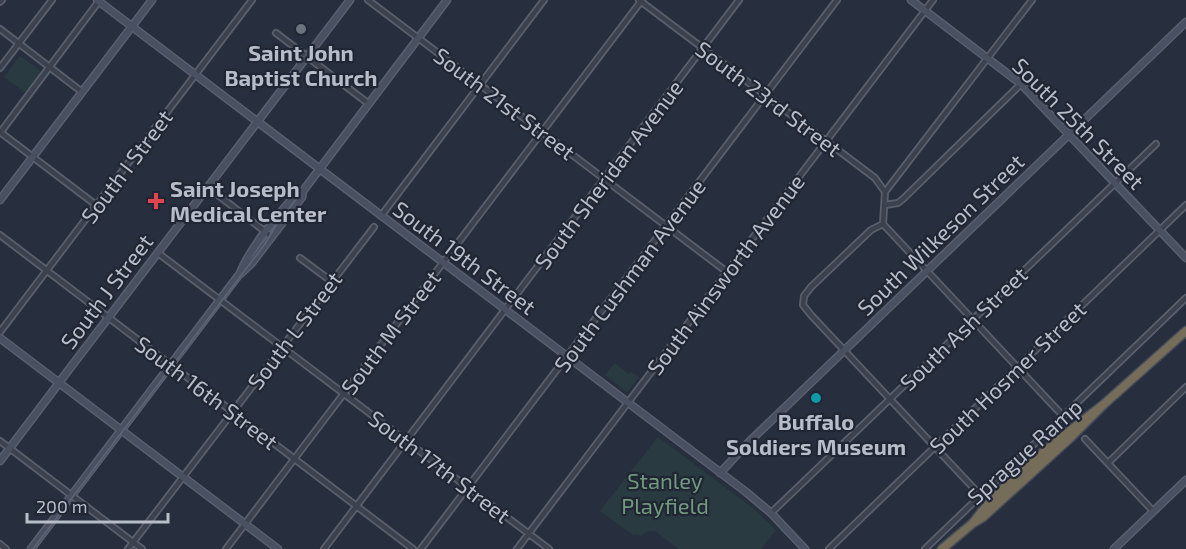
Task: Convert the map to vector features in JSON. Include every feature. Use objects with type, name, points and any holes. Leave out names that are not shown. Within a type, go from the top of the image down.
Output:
[{"type":"highway","name":"Sprague Ramp","points":[[942,549],[992,509],[1103,405],[1186,332]]},
{"type":"street","points":[[0,68],[52,0]]},
{"type":"street","points":[[96,205],[0,133],[98,0]]},
{"type":"street","name":"South 19th Street","points":[[98,0],[720,472],[771,513],[805,549]]},
{"type":"street","points":[[0,200],[152,0]]},
{"type":"street","name":"South I Street","points":[[0,332],[252,0]]},
{"type":"street","points":[[201,195],[350,0]]},
{"type":"street","name":"South 21st Street","points":[[368,0],[728,272]]},
{"type":"street","points":[[31,549],[238,276],[251,264],[272,237],[302,197],[303,191],[319,169],[447,0]]},
{"type":"street","points":[[381,216],[544,0]]},
{"type":"street","name":"South 23rd Street","points":[[641,0],[875,178],[885,192]]},
{"type":"street","name":"South M Street","points":[[226,549],[543,133],[641,0]]},
{"type":"street","name":"South Sheridan Avenue","points":[[324,549],[739,0]]},
{"type":"street","name":"South Cushman Avenue","points":[[421,549],[837,0]]},
{"type":"street","name":"South 25th Street","points":[[911,0],[1021,84],[1186,258]]},
{"type":"street","name":"South Ainsworth Avenue","points":[[517,549],[933,0]]},
{"type":"street","points":[[1032,0],[885,192],[884,224],[1063,416]]},
{"type":"street","name":"South Wilkeson Street","points":[[720,472],[1186,22]]},
{"type":"street","points":[[0,30],[82,92]]},
{"type":"street","points":[[276,33],[369,104]]},
{"type":"street","points":[[885,205],[898,203],[903,199],[1021,84]]},
{"type":"street","name":"South Ash Street","points":[[771,513],[1156,144]]},
{"type":"street","points":[[201,195],[209,188],[212,181]]},
{"type":"street","points":[[209,188],[272,237]]},
{"type":"street","points":[[238,276],[246,259],[266,232],[297,193],[303,191]]},
{"type":"street","name":"South J Street","points":[[0,461],[201,195]]},
{"type":"street","name":"South Hosmer Street","points":[[829,549],[1186,205]]},
{"type":"street","points":[[884,224],[871,230],[811,287],[804,296],[803,302],[811,315],[981,496]]},
{"type":"street","name":"South L Street","points":[[128,549],[374,227]]},
{"type":"street","name":"South 16th Street","points":[[0,235],[413,549]]},
{"type":"street","name":"South 17th Street","points":[[158,253],[549,549]]},
{"type":"street","points":[[300,258],[331,281]]},
{"type":"street","points":[[925,549],[1186,298]]},
{"type":"street","points":[[0,338],[278,549]]},
{"type":"street","points":[[1108,463],[1186,387]]},
{"type":"street","points":[[1085,439],[1154,511]]},
{"type":"street","points":[[0,441],[142,549]]},
{"type":"street","points":[[1114,549],[1186,480]]},
{"type":"street","points":[[0,544],[6,549]]},
{"type":"green space","points":[[20,56],[43,73],[27,94],[4,77]]},
{"type":"green space","points":[[615,363],[628,374],[631,372],[639,377],[627,392],[605,375]]},
{"type":"green space","name":"Stanley Playfield","points":[[658,437],[754,509],[776,530],[761,549],[679,549],[655,531],[648,531],[641,536],[633,535],[600,511]]},
{"type":"tram line","points":[[33,549],[265,244],[300,194]]},
{"type":"place","name":"Saint John Baptist Church","points":[[301,29]]},
{"type":"place","name":"Saint Joseph Medical Center","points":[[156,201]]},
{"type":"place","name":"Buffalo Soldiers Museum","points":[[816,398]]}]
